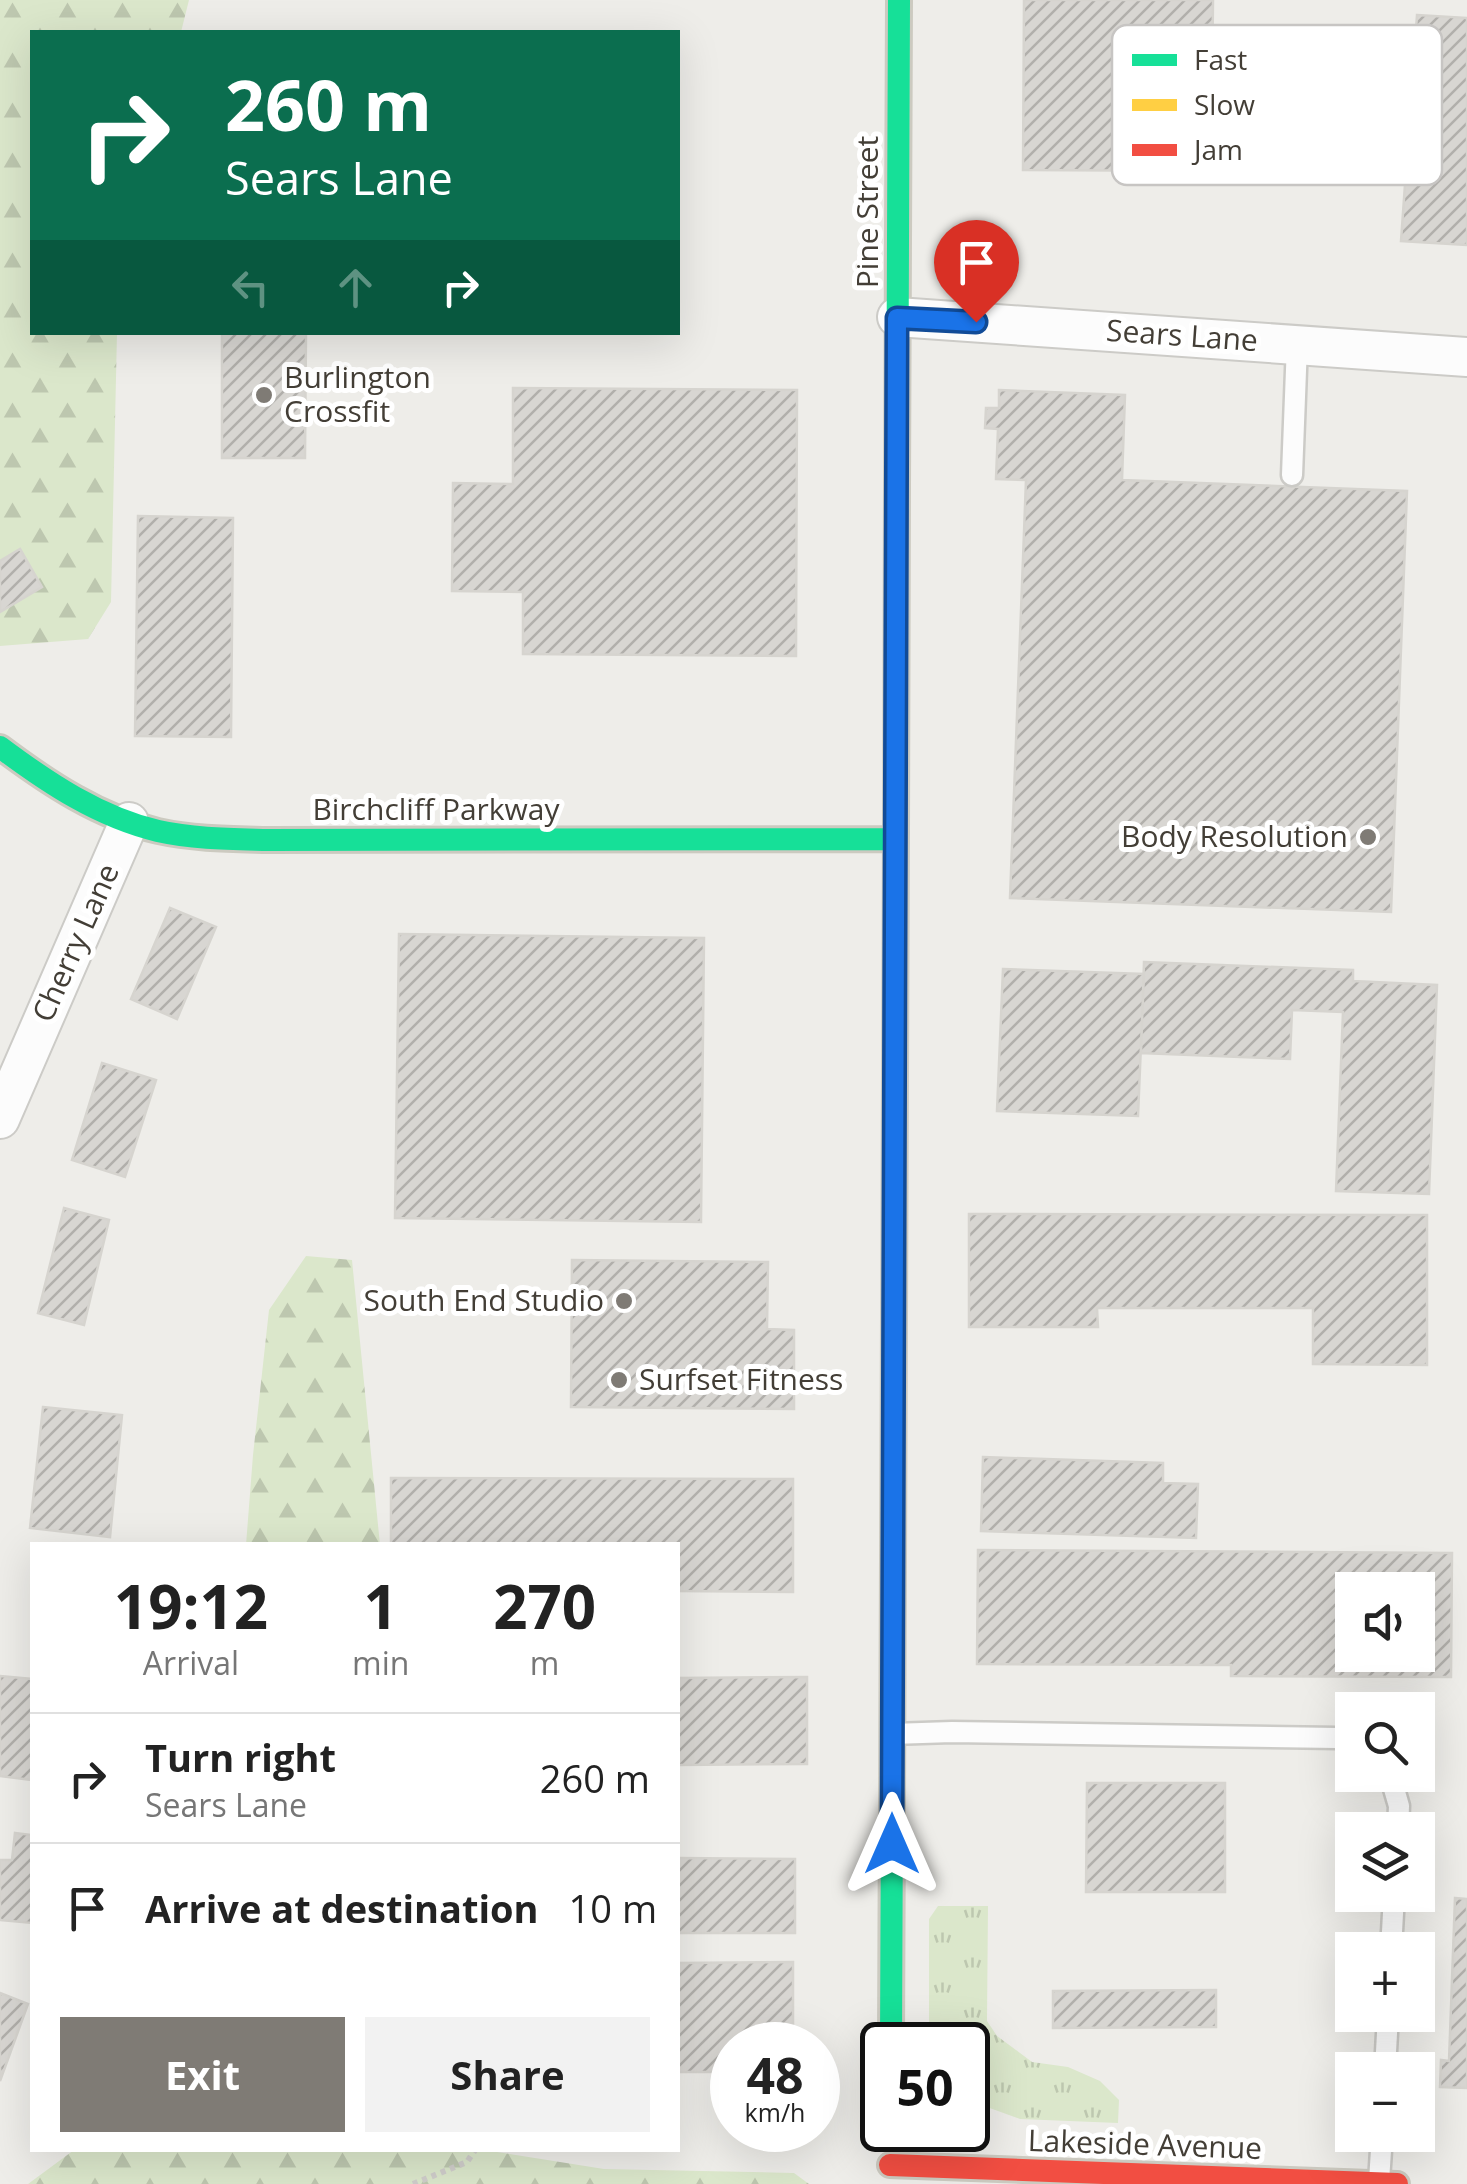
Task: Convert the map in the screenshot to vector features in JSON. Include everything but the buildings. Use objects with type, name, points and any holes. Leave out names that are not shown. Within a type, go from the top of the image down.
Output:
[{"type":"main road","name":"Pine Street","points":[[891,2022],[899,0]]},
{"type":"main road","name":"Birchcliff Parkway","points":[[0,746],[55,786],[129,822],[183,835],[268,840],[895,839]]},
{"type":"main road","name":"Lakeside Avenue","points":[[890,2165],[1397,2184]]},
{"type":"street","name":"Sears Lane","points":[[897,318],[1467,358]]},
{"type":"street","name":"Cherry Lane","points":[[0,1119],[129,822]]},
{"type":"lane","points":[[1292,476],[1297,344]]},
{"type":"lane","points":[[892,1734],[1335,1738]]},
{"type":"lane","points":[[1379,2183],[1381,2152]]},
{"type":"path","points":[[413,2184],[467,2162],[474,2152]]},
{"type":"green space","points":[[0,0],[189,0],[182,30],[30,30],[30,335],[117,335],[111,602],[88,639],[0,646]]},
{"type":"green space","points":[[306,1256],[352,1260],[380,1542],[246,1542],[269,1310]]},
{"type":"green space","points":[[938,1906],[988,1906],[988,2022],[929,2022],[929,1919]]},
{"type":"green space","points":[[990,2026],[997,2036],[1032,2062],[1068,2067],[1100,2081],[1119,2100],[1118,2123],[1020,2119],[990,2108]]},
{"type":"green space","points":[[71,2152],[497,2152],[604,2169],[794,2173],[809,2184],[28,2184]]},
{"type":"traffic: fast","points":[[897,485],[899,0]]},
{"type":"traffic: fast","points":[[0,747],[95,808],[136,825],[199,837],[895,839]]},
{"type":"traffic: fast","points":[[891,2022],[896,831]]},
{"type":"traffic: slow","points":[[896,831],[897,485]]},
{"type":"traffic: jam","points":[[890,2165],[1397,2184]]},
{"type":"place","name":"Burlington Crossfit","points":[[264,395]]},
{"type":"place","name":"Body Resolution","points":[[1368,837]]},
{"type":"place","name":"South End Studio","points":[[624,1301]]},
{"type":"place","name":"Surfset Fitness","points":[[619,1380]]},
{"type":"route","points":[[892,1844],[897,318],[976,322]]}]
